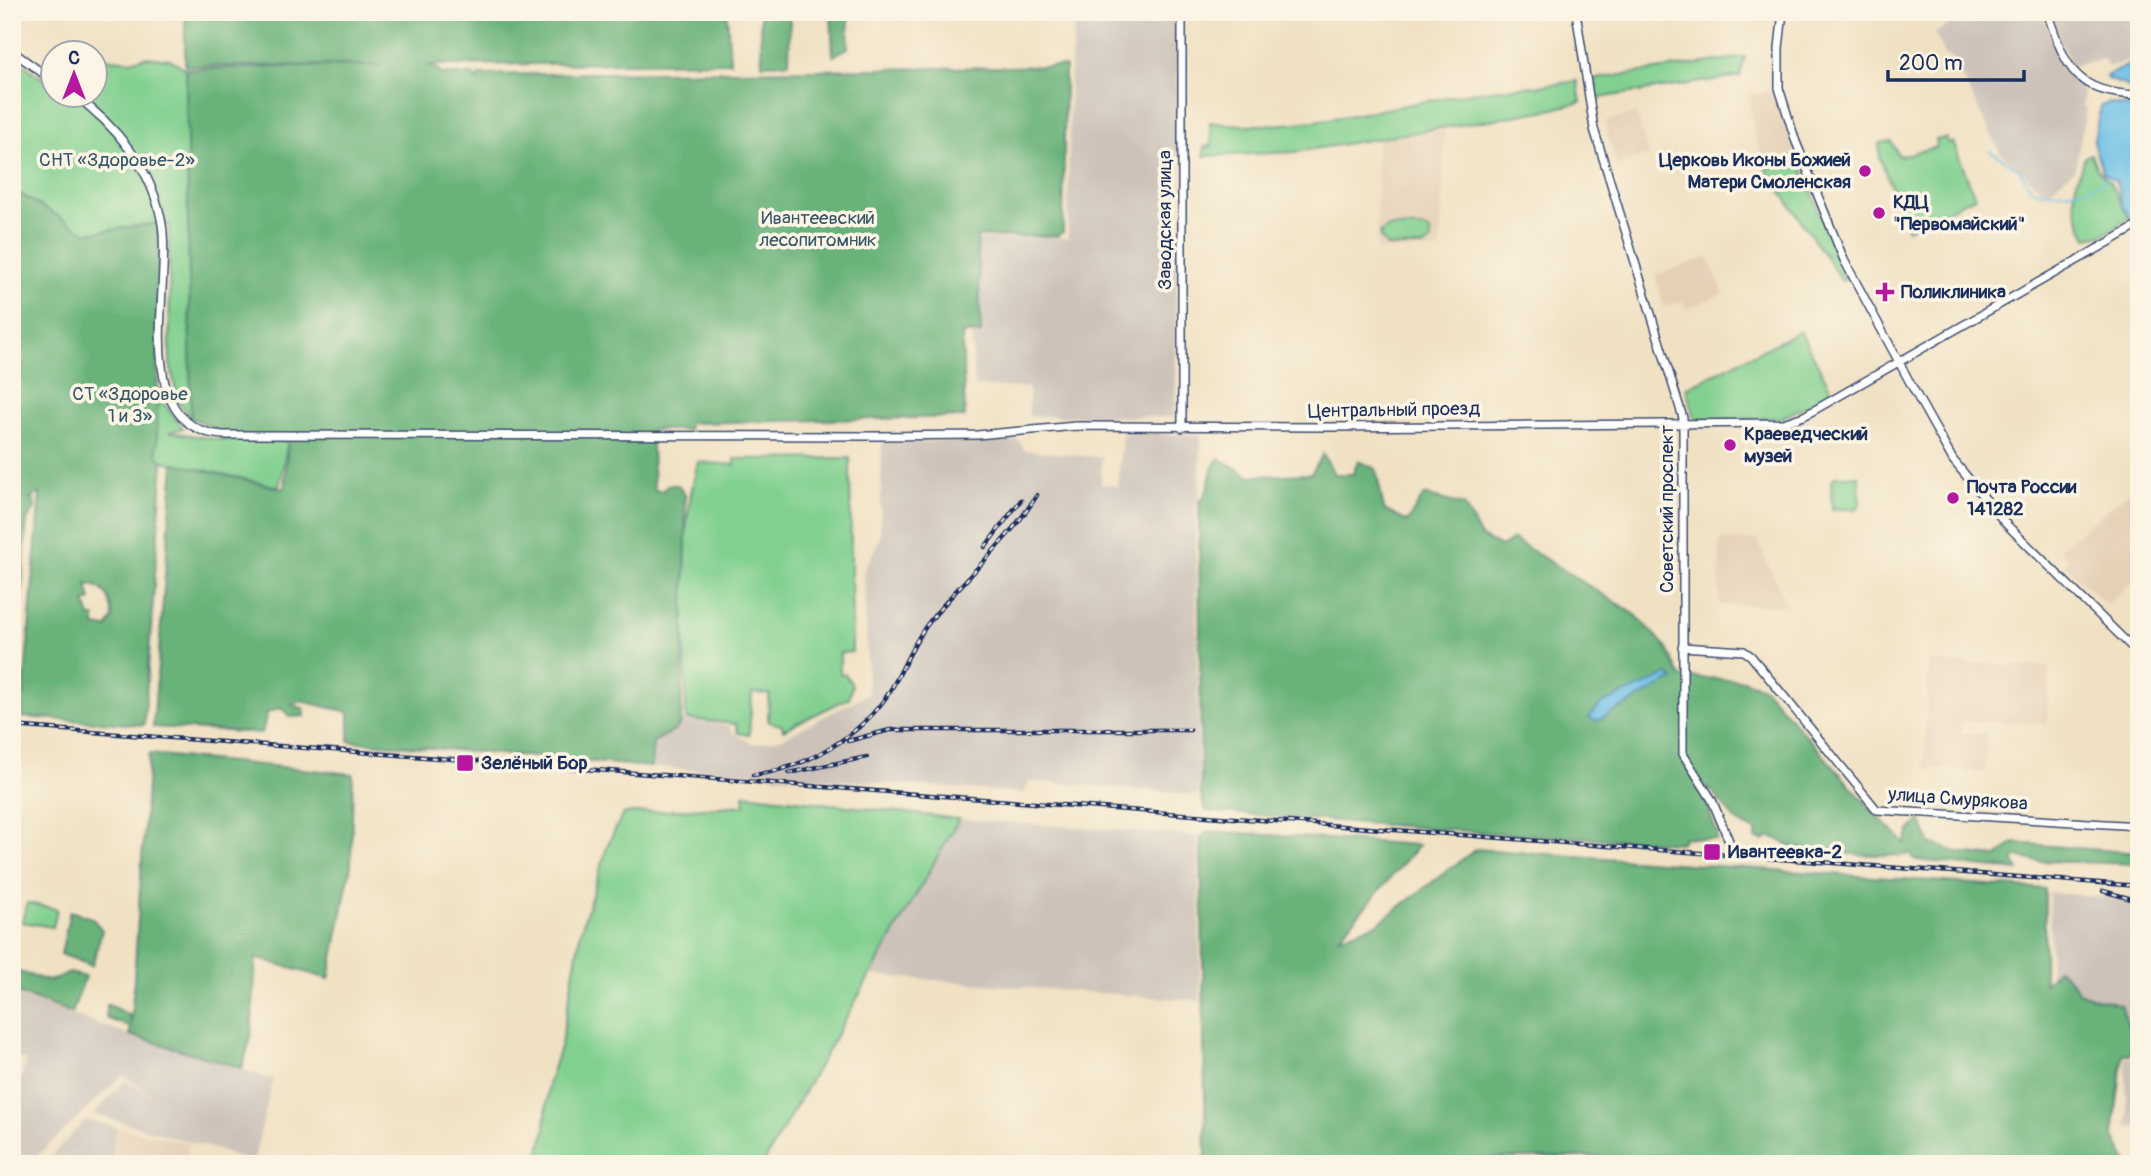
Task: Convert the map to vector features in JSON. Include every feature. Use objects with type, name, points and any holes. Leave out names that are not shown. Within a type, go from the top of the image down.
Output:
[{"type":"main road","name":"Заводская улица","points":[[1182,12],[1182,428]]},
{"type":"main road","name":"Советский проспект","points":[[1576,12],[1594,129],[1684,425],[1684,754],[1712,800],[1729,841]]},
{"type":"main road","points":[[1783,12],[1779,81],[1792,129],[1844,260],[1943,444],[1972,484],[2018,538],[2101,613],[2139,654]]},
{"type":"main road","points":[[2046,12],[2071,72],[2094,86],[2124,95],[2139,95]]},
{"type":"main road","points":[[12,51],[38,69]]},
{"type":"main road","name":"Центральный проезд","points":[[88,108],[122,139],[140,164],[155,196],[163,232],[163,386],[182,420],[211,435],[876,436],[977,435],[1064,426],[1182,428],[1763,424],[1794,420],[2139,225]]},
{"type":"main road","name":"улица Смурякова","points":[[1682,647],[1744,651],[1751,656],[1873,808],[2139,826]]},
{"type":"shaded area","points":[[1076,12],[1178,12],[1175,417],[1029,416],[1029,388],[974,386],[972,333],[981,332],[978,240],[1068,238],[1070,68]]},
{"type":"shaded area","points":[[1956,12],[2042,12],[2063,67],[2084,92],[2083,105],[2086,109],[2075,169],[2050,190],[2041,189],[2000,152],[1953,59],[1944,54],[1935,33],[1959,19]]},
{"type":"shaded area","points":[[2055,12],[2139,12],[2139,58],[2108,67],[2104,59],[2071,66],[2054,23]]},
{"type":"shaded area","points":[[1775,89],[1796,151],[1764,165],[1755,136],[1748,96]]},
{"type":"shaded area","points":[[1636,113],[1649,155],[1617,165],[1604,122]]},
{"type":"shaded area","points":[[1445,130],[1440,250],[1377,250],[1377,139]]},
{"type":"shaded area","points":[[1708,257],[1724,293],[1686,309],[1683,301],[1664,307],[1655,275]]},
{"type":"shaded area","points":[[1122,433],[1201,435],[1199,503],[1195,504],[1199,795],[1029,781],[1025,793],[651,767],[653,741],[684,721],[729,726],[733,733],[753,744],[781,739],[868,694],[864,571],[880,538],[882,442],[1018,440],[1025,450],[1102,458],[1101,484],[1118,486]]},
{"type":"shaded area","points":[[2139,484],[2139,576],[2106,605],[2064,564],[2069,559],[2059,549]]},
{"type":"shaded area","points":[[1720,540],[1757,540],[1787,606],[1719,605]]},
{"type":"shaded area","points":[[1929,662],[2049,667],[2047,724],[1962,721],[1961,733],[1987,734],[1985,772],[1924,768]]},
{"type":"shaded area","points":[[959,819],[1198,836],[1200,1001],[870,975]]},
{"type":"shaded area","points":[[2049,892],[2139,901],[2139,1053],[2048,989],[2051,965]]},
{"type":"shaded area","points":[[17,995],[130,1035],[273,1079],[253,1163],[94,1114],[125,1080],[153,1097],[123,1075],[34,1159],[12,1155],[12,1103],[27,1061],[12,1055],[12,1007]]},
{"type":"shaded area","points":[[2125,1057],[2139,1057],[2139,1127],[2128,1127]]},
{"type":"shaded area","points":[[86,1120],[117,1127],[111,1164],[47,1160]]},
{"type":"shaded area","points":[[118,1128],[189,1143],[186,1164],[112,1164]]},
{"type":"green space","name":"Ивантеевский лесопитомник","points":[[185,12],[727,12],[730,62],[428,65],[438,69],[441,74],[473,75],[477,81],[479,75],[1065,66],[1063,232],[1057,236],[977,237],[981,333],[962,334],[965,417],[689,423],[688,430],[651,430],[654,489],[661,492],[668,485],[678,485],[685,495],[686,539],[681,723],[674,731],[653,742],[651,767],[349,741],[349,712],[301,701],[292,704],[304,709],[305,716],[291,717],[281,708],[267,713],[262,733],[153,727],[174,463],[284,489],[288,441],[223,440],[215,428],[191,418],[186,69],[381,65],[185,66]]},
{"type":"green space","points":[[760,12],[790,12],[789,63],[762,64]]},
{"type":"green space","points":[[831,12],[849,12],[848,48],[833,56]]},
{"type":"green space","name":"СНТ «Здоровье-2»","points":[[12,56],[38,75],[38,108],[108,108],[108,58],[130,61],[145,57],[170,59],[186,69],[191,418],[178,401],[170,363],[169,224],[87,233],[12,189]]},
{"type":"green space","points":[[1745,57],[1740,76],[1598,98],[1595,79]]},
{"type":"green space","points":[[1577,81],[1581,102],[1549,110],[1296,152],[1204,156],[1204,147],[1212,146],[1210,122],[1273,125],[1306,122],[1470,93]]},
{"type":"green space","points":[[1946,138],[1948,144],[1953,142],[1975,197],[1908,229],[1880,158],[1879,143],[1891,141],[1899,156],[1937,147],[1936,140]]},
{"type":"green space","points":[[1797,154],[1846,279],[1842,281],[1766,169]]},
{"type":"green space","points":[[2091,154],[2097,169],[2110,182],[2129,218],[2103,235],[2087,238],[2074,198],[2085,157]]},
{"type":"green space","name":"СТ «Здоровье 1 и 3»","points":[[12,190],[87,233],[159,223],[157,455],[163,462],[144,725],[22,717],[40,493],[30,499],[34,500],[35,509],[27,520],[12,716]],"holes":[[[87,584],[104,591],[111,605],[113,618],[107,628],[95,626],[95,617],[90,617],[85,602],[91,600]]]},
{"type":"green space","points":[[1389,227],[1424,228],[1430,232],[1431,241],[1423,247],[1388,247],[1380,237],[1381,232]]},
{"type":"green space","points":[[1800,331],[1833,393],[1781,418],[1695,420],[1686,388]]},
{"type":"green space","name":"СТ «Здоровье 1 и 3»","points":[[12,359],[159,398],[183,428],[169,432],[223,440],[288,441],[279,487],[123,452]]},
{"type":"green space","points":[[1323,454],[1334,474],[1353,474],[1358,461],[1376,469],[1384,510],[1407,522],[1424,495],[1464,505],[1481,537],[1501,547],[1513,539],[1636,615],[1666,647],[1681,677],[1743,680],[1764,688],[1878,817],[1905,843],[1910,830],[1921,819],[1930,843],[1959,853],[1997,857],[2014,843],[2139,853],[2139,864],[2035,861],[2018,856],[2013,860],[2019,870],[1915,860],[1909,852],[1907,855],[1864,855],[1794,847],[1772,837],[1764,841],[1756,839],[1756,831],[1736,821],[1712,791],[1707,789],[1703,794],[1717,840],[1685,837],[1680,843],[1491,833],[1206,811],[1201,796],[1199,503],[1219,458],[1249,476],[1311,474]]},
{"type":"green space","points":[[850,458],[852,652],[840,653],[840,674],[845,674],[852,685],[849,698],[783,730],[782,725],[768,722],[769,694],[752,693],[749,735],[738,733],[736,724],[686,719],[685,557],[691,493],[698,462],[735,465],[735,459]]},
{"type":"green space","points":[[1836,476],[1859,476],[1860,504],[1856,509],[1832,509],[1831,481]]},
{"type":"green space","points":[[149,754],[353,774],[351,865],[329,979],[256,958],[251,1037],[242,1068],[130,1035],[130,1027],[106,1018],[107,1004],[129,1015],[131,1024]]},
{"type":"green space","points":[[744,794],[959,819],[763,1164],[537,1164],[545,1129],[548,1085],[561,1044],[581,930],[608,844],[623,814],[745,805]]},
{"type":"green space","points":[[1208,831],[1419,845],[1339,937],[1377,924],[1476,849],[2045,889],[2044,984],[2058,969],[2074,984],[2079,993],[2121,1005],[2138,1054],[2123,1054],[2113,1135],[2128,1164],[1778,1164],[1691,1155],[1206,1164],[1201,837]]},
{"type":"green space","points":[[27,903],[57,909],[53,927],[22,922]]},
{"type":"green space","points":[[70,911],[92,918],[102,930],[92,966],[61,954]]},
{"type":"green space","points":[[12,970],[49,981],[70,973],[85,977],[72,1013],[12,991]]},
{"type":"water","points":[[2139,60],[2139,233],[2123,207],[2116,181],[2103,172],[2093,143],[2101,106],[2109,103],[2126,107],[2132,91],[2106,76]]},
{"type":"water","points":[[1667,675],[1674,679],[1597,721],[1588,718],[1601,704]]},
{"type":"waterway","points":[[1990,151],[2019,169],[2032,190],[2073,191],[2093,186],[2110,177]]},
{"type":"railway","points":[[753,775],[773,772],[812,758],[848,736],[864,722],[890,691],[930,621],[1013,528],[1037,495]]},
{"type":"railway","points":[[985,547],[1021,500]]},
{"type":"railway","points":[[12,726],[2139,886]]},
{"type":"railway","points":[[848,741],[890,730],[1190,730]]},
{"type":"railway","points":[[789,773],[867,757]]},
{"type":"railway","points":[[2103,891],[2139,901]]},
{"type":"place","name":"Церковь Иконы Божией Матери Смоленская","points":[[1865,171]]},
{"type":"place","name":"КДЦ \"Первомайский\"","points":[[1879,213]]},
{"type":"place","name":"Поликлиника","points":[[1885,292]]},
{"type":"place","name":"Краеведческий музей","points":[[1730,445]]},
{"type":"place","name":"Почта России 141282","points":[[1953,498]]},
{"type":"place","name":"Зелёный Бор","points":[[465,763]]},
{"type":"place","name":"Ивантеевка-2","points":[[1712,852]]}]
